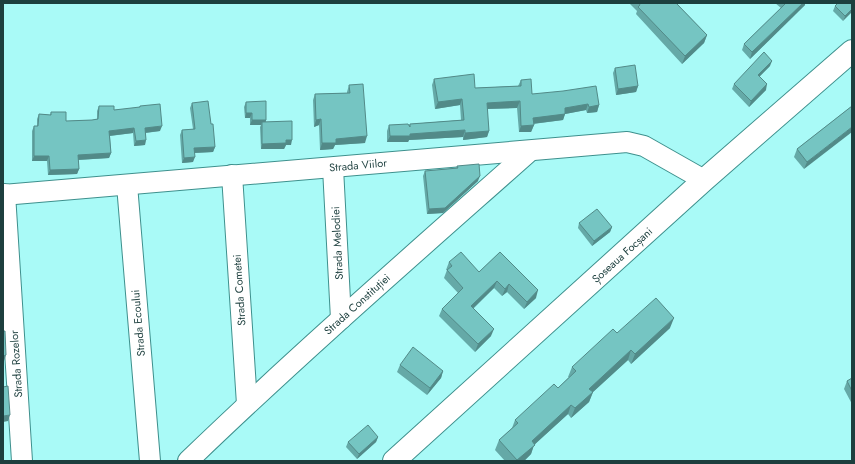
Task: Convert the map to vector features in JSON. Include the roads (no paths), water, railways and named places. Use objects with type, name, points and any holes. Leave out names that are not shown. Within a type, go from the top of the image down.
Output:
[{"type":"main road","name":"Șoseaua Focșani","points":[[394,461],[704,180],[852,51]]},
{"type":"street","name":"Strada Viilor","points":[[4,195],[232,175],[333,168],[622,142],[644,146],[704,180]]},
{"type":"street","name":"Strada Constituției","points":[[188,461],[247,404],[341,318],[530,151]]},
{"type":"street","name":"Strada Melodiei","points":[[333,168],[341,318]]},
{"type":"street","name":"Strada Cometei","points":[[232,175],[247,404]]},
{"type":"street","name":"Strada Ecoului","points":[[127,185],[150,461]]},
{"type":"street","name":"Strada Rozelor","points":[[4,195],[22,461]]}]
